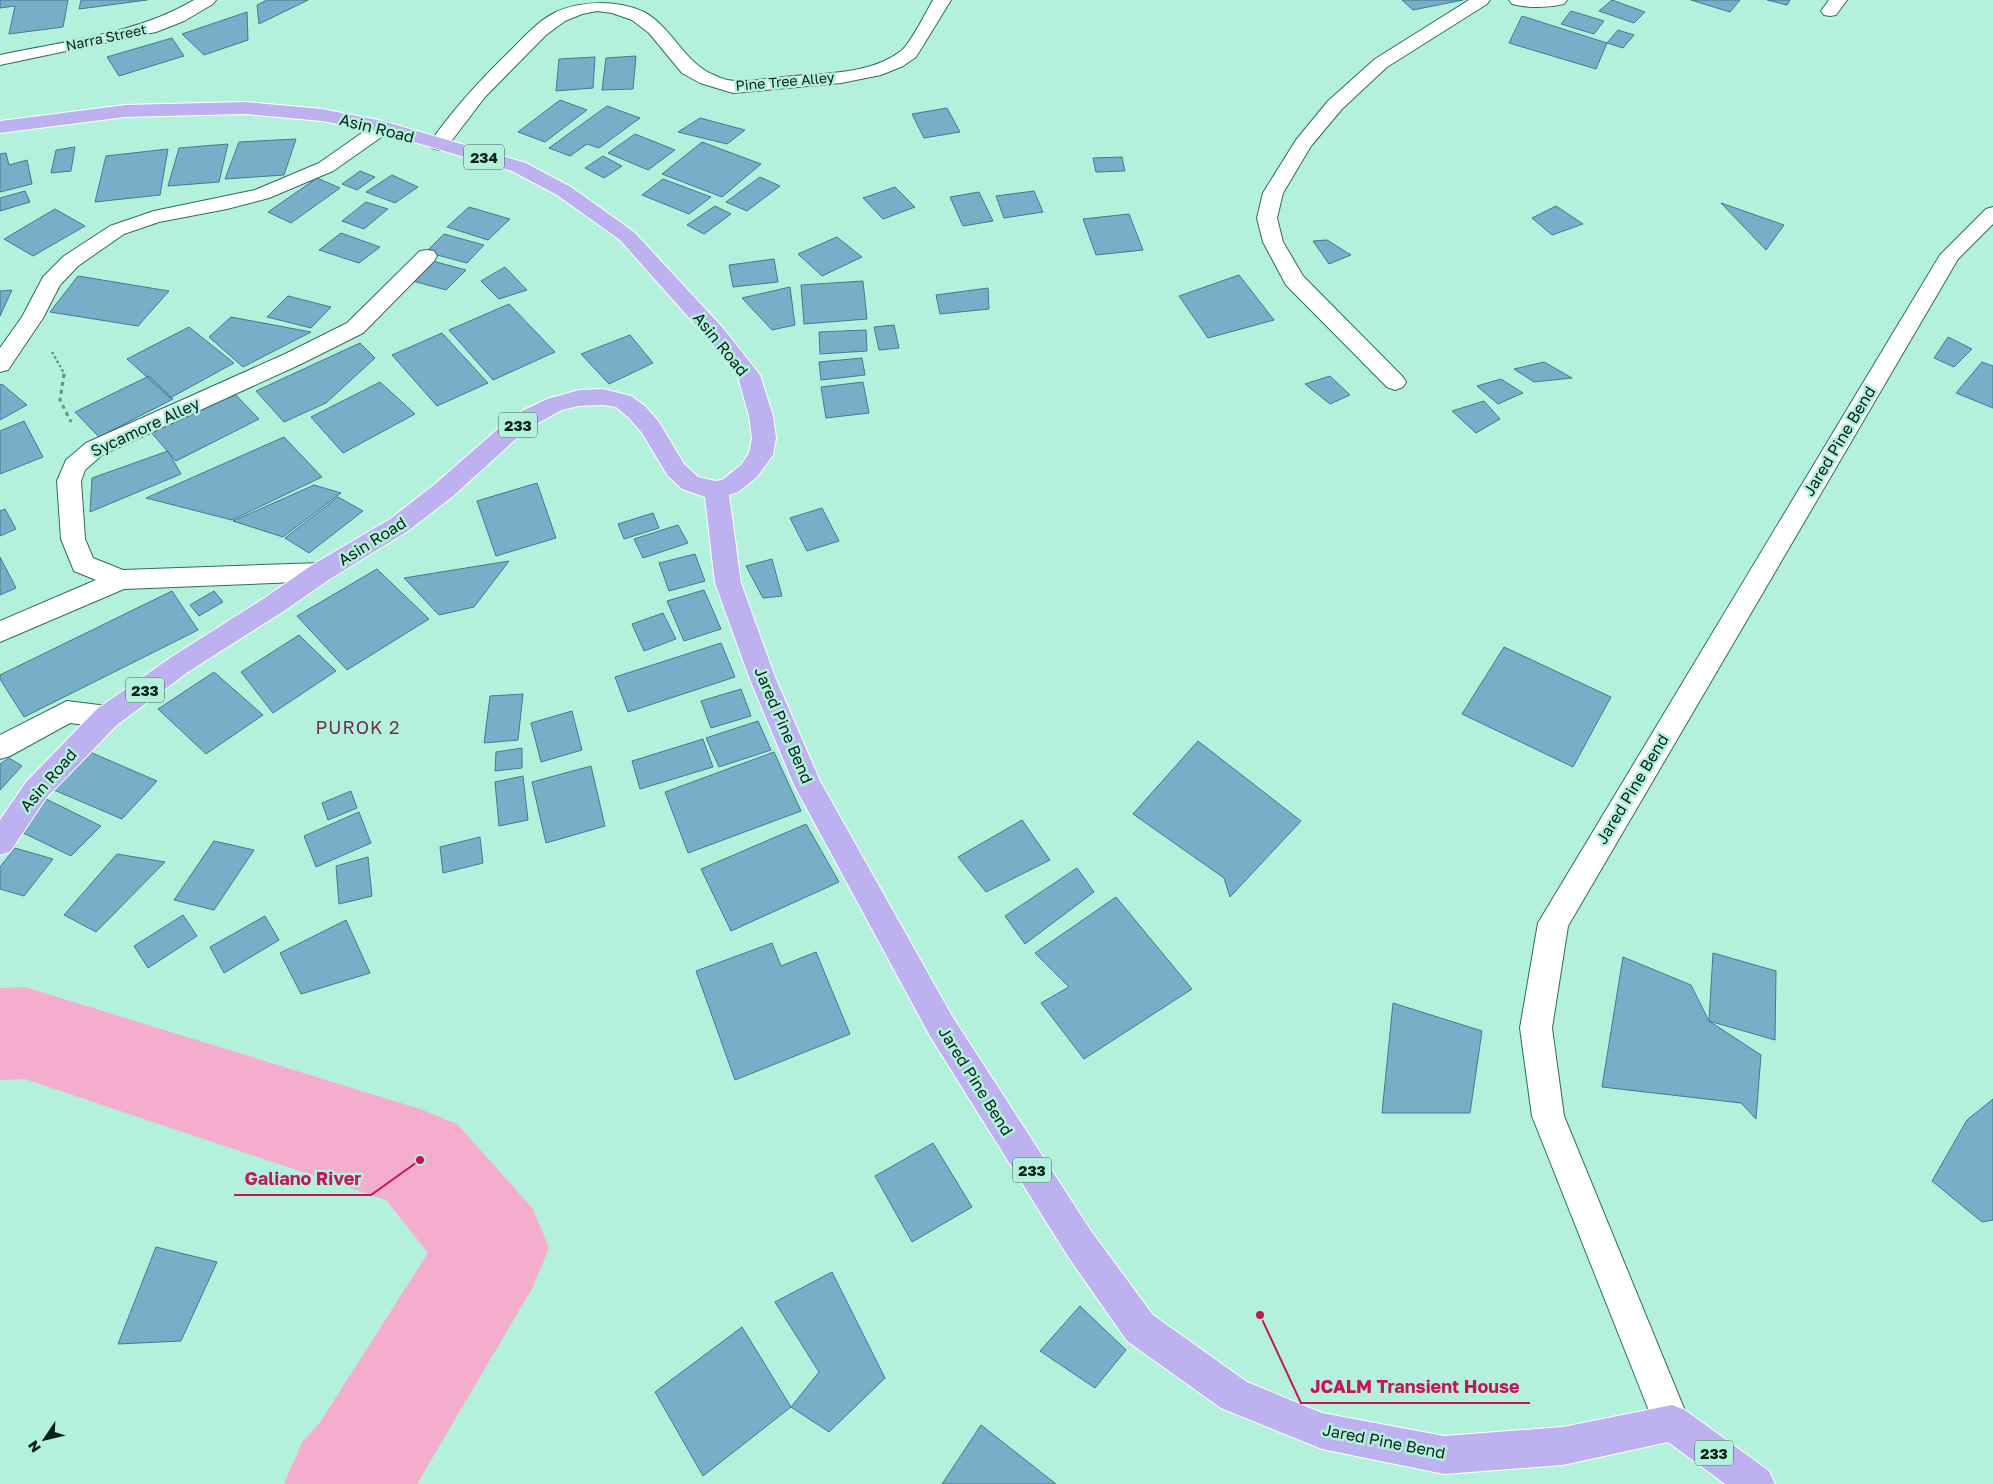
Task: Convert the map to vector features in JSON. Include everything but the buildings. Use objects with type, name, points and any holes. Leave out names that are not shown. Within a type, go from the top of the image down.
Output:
[{"type":"main road","name":"Asin Road","points":[[0,127],[125,111],[244,108],[322,115],[383,128],[519,167],[564,191],[627,236],[715,333],[749,375],[761,416],[764,438],[760,455],[750,471],[730,486],[716,490],[701,488],[690,483],[676,470],[651,428],[637,412],[623,401],[604,396],[579,398],[555,404],[530,417],[508,433],[443,491],[399,525],[321,572],[275,604],[179,665],[106,717],[36,790],[0,843]]},
{"type":"main road","name":"Jared Pine Bend","points":[[716,490],[728,584],[762,677],[808,784],[941,1026],[1080,1243],[1140,1328],[1234,1395],[1322,1431],[1444,1455],[1563,1446],[1672,1424]]},
{"type":"main road","name":"233","points":[[1672,1424],[1756,1484]]},
{"type":"street","name":"Narra Street","points":[[0,60],[150,28],[178,17],[207,0]]},
{"type":"street","name":"Pine Tree Alley","points":[[439,144],[478,93],[540,31],[559,17],[578,9],[596,6],[614,8],[638,16],[654,29],[689,69],[707,79],[733,87],[841,77],[874,71],[897,62],[910,53],[942,0]]},
{"type":"street","points":[[1395,382],[1294,280],[1273,242],[1267,218],[1272,193],[1302,144],[1335,105],[1381,63],[1481,0]]},
{"type":"street","points":[[1518,0],[1531,2],[1558,0]]},
{"type":"street","points":[[0,365],[32,318],[51,282],[70,261],[117,230],[154,217],[227,203],[262,194],[326,166],[383,128]]},
{"type":"street","name":"Jared Pine Bend","points":[[1672,1424],[1598,1236],[1548,1116],[1536,1028],[1553,922],[1950,255],[1993,214]]},
{"type":"street","name":"Sycamore Alley","points":[[321,572],[121,580],[83,564],[73,539],[69,481],[74,466],[94,449],[336,339],[355,328],[427,256]]},
{"type":"street","points":[[0,632],[121,580]]},
{"type":"street","points":[[0,748],[67,712],[106,717]]},
{"type":"path","points":[[32,318],[64,373],[60,400],[82,445],[94,449]]},
{"type":"waterway","points":[[0,1034],[25,1033],[420,1160],[494,1248],[361,1466],[344,1484]]},
{"type":"place","name":"Galiano River","points":[[420,1160]]},
{"type":"place","name":"JCALM Transient House","points":[[1260,1315]]},
{"type":"district","name":"PUROK 2","points":[[358,727]]}]
